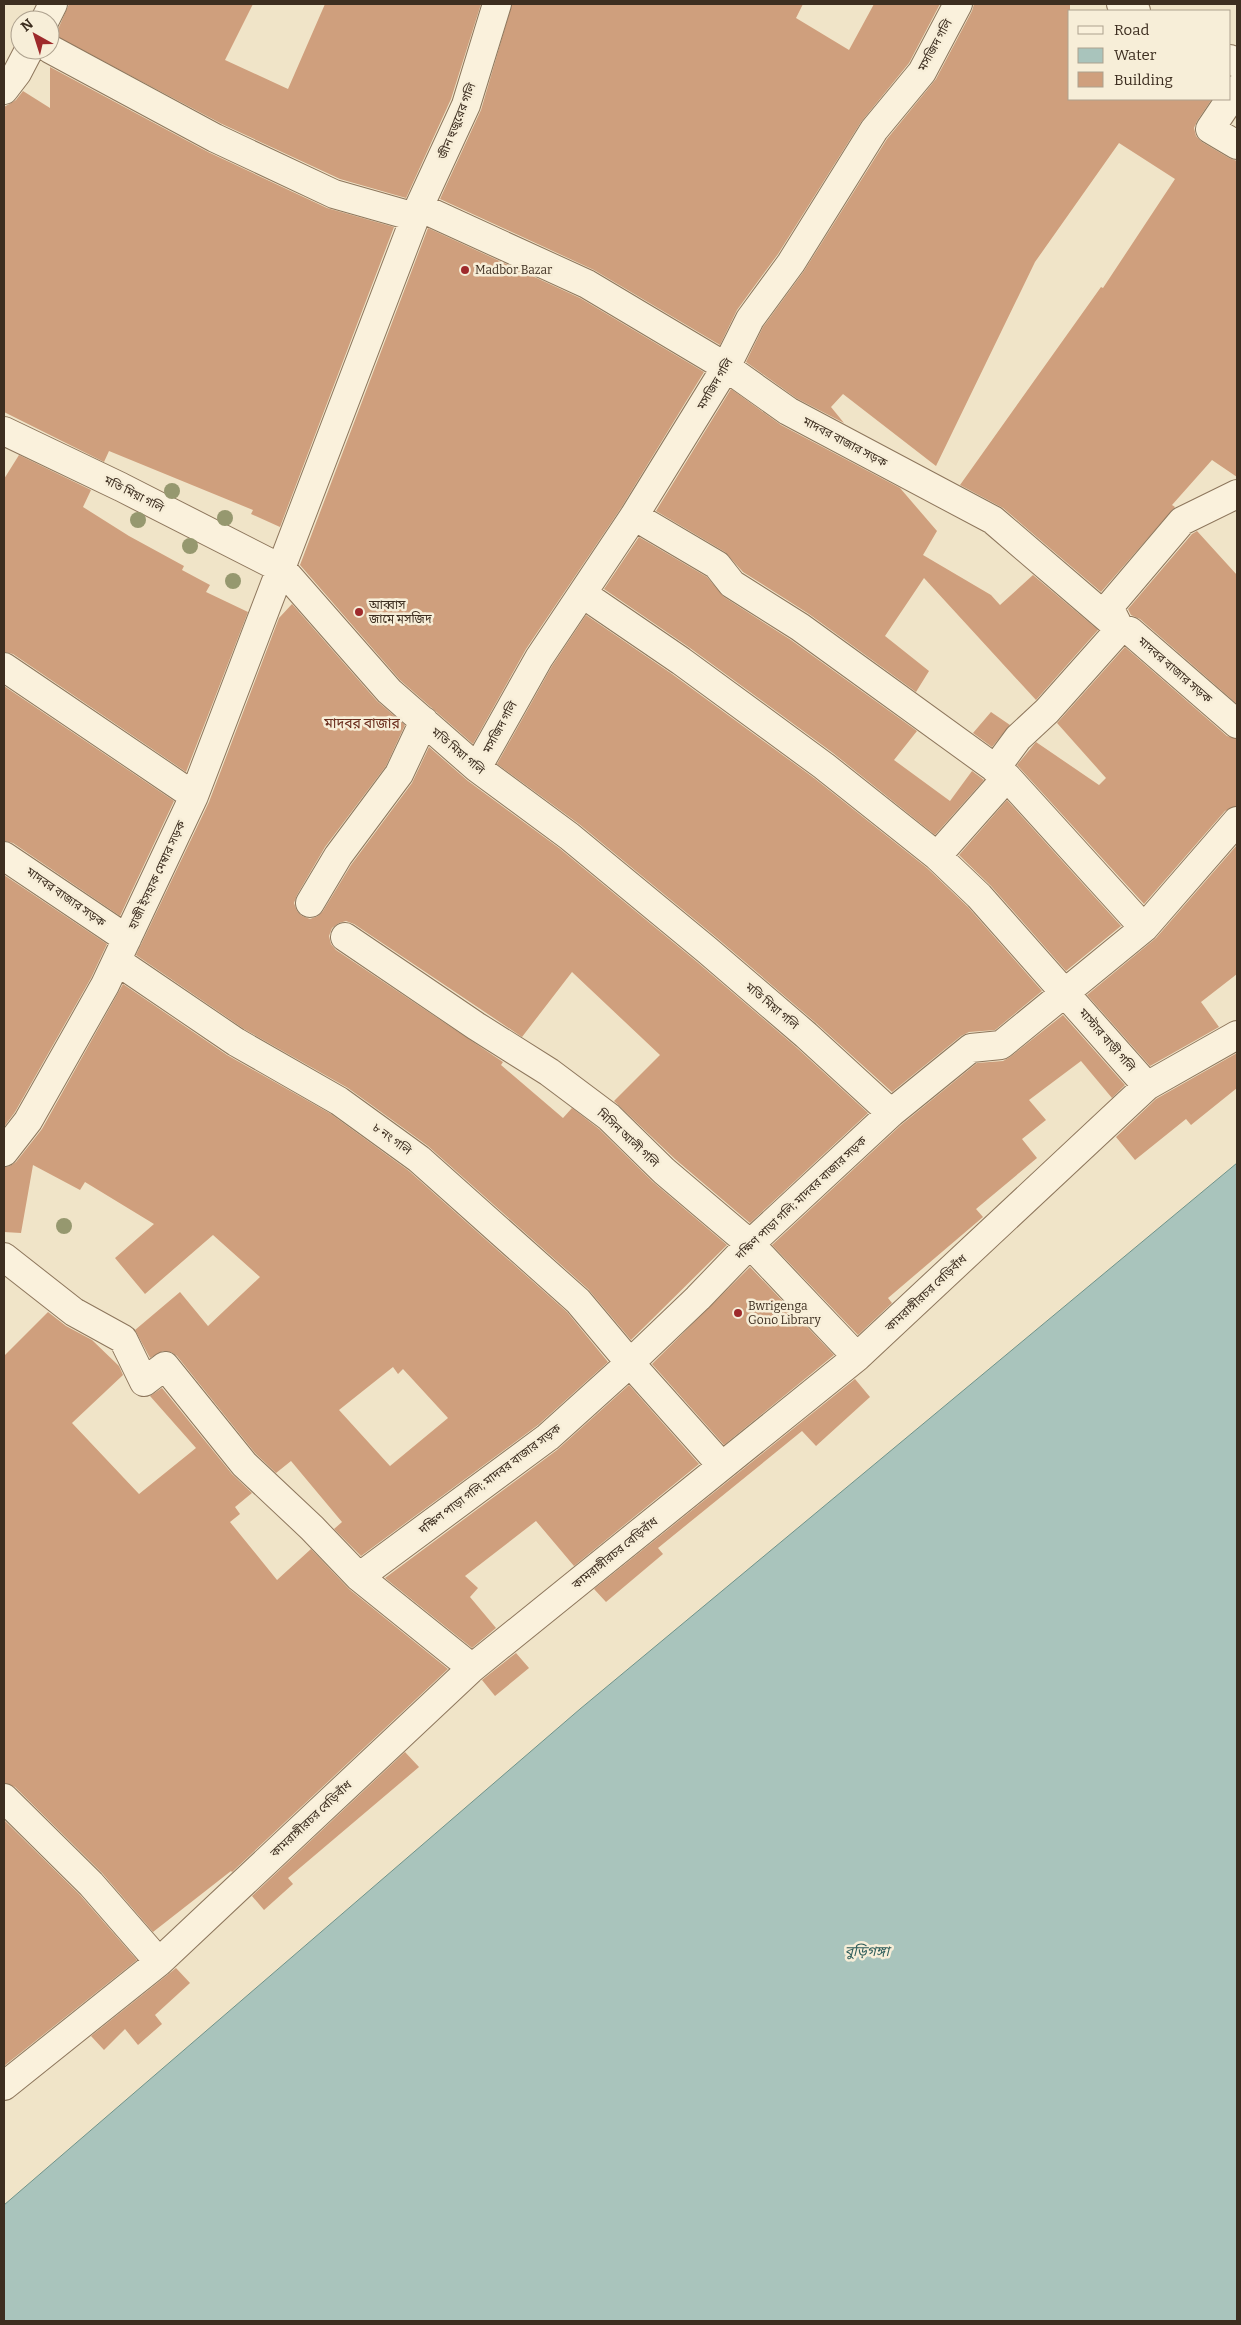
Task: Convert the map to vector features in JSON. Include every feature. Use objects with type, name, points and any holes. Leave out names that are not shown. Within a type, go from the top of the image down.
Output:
[{"type":"street","name":"জীন হুজুরের গলি","points":[[417,212],[466,105],[497,4]]},
{"type":"street","name":"মসজিদ গলি","points":[[477,768],[539,658],[634,516],[726,366],[750,319],[791,262],[874,130],[922,72],[958,4]]},
{"type":"street","points":[[1121,4],[1134,10]]},
{"type":"street","name":"মাদবর বাজার সড়ক","points":[[60,54],[215,138],[334,194],[417,212],[587,284],[726,366],[788,411],[993,520],[1120,630],[1130,631],[1237,724]]},
{"type":"street","points":[[4,90],[24,60]]},
{"type":"street","points":[[1230,100],[1210,129],[1237,145]]},
{"type":"street","points":[[4,668],[194,796],[417,212]]},
{"type":"street","name":"মতি মিয়া গলি","points":[[4,431],[121,487],[282,569],[389,691],[477,768],[569,836],[707,950],[806,1035],[890,1113]]},
{"type":"street","points":[[937,856],[1001,773],[1018,738],[1048,711],[1120,630],[1109,607],[1182,521],[1237,496]]},
{"type":"street","points":[[634,516],[717,565],[732,584],[800,627],[1001,773],[1144,928]]},
{"type":"street","name":"মাস্টার বাড়ী গলি","points":[[582,594],[681,660],[824,766],[937,856],[979,896],[1147,1086]]},
{"type":"street","points":[[310,903],[338,856],[399,774],[424,721]]},
{"type":"street","name":"হাজী ইসহাক মেম্বার সড়ক","points":[[4,1152],[28,1121],[122,950],[194,796]]},
{"type":"street","name":"দক্ষিণ পাড়া গলি; মাদবর বাজার সড়ক","points":[[359,1577],[548,1437],[630,1363],[698,1298],[750,1244],[890,1113],[971,1048],[1000,1044],[1066,993],[1144,928],[1237,821]]},
{"type":"street","name":"মাদবর বাজার সড়ক","points":[[4,856],[122,950]]},
{"type":"street","name":"মিসিন আলী গলি","points":[[345,937],[476,1026],[549,1072],[609,1116],[664,1171],[750,1244],[857,1357]]},
{"type":"street","name":"৮ নং গলি","points":[[122,950],[236,1042],[340,1102],[418,1159],[578,1301],[630,1363],[722,1466]]},
{"type":"street","name":"কামরাঙ্গীরচর বেড়িবাঁধ","points":[[4,2086],[159,1962],[472,1668],[857,1357],[1147,1086],[1237,1035]]},
{"type":"street","points":[[4,1256],[74,1312],[123,1339],[144,1382],[165,1366],[244,1464],[312,1528],[359,1577],[472,1668]]},
{"type":"street","points":[[4,1798],[91,1884],[159,1962]]},
{"type":"water","name":"বুড়িগঙ্গা","points":[[1237,1163],[1237,2321],[4,2321],[4,2205],[580,1709]]},
{"type":"building","points":[[69,4],[253,4],[225,60],[288,89],[325,4],[481,4],[451,99],[406,198],[340,179],[222,124],[60,38],[60,25]]},
{"type":"building","points":[[512,4],[803,4],[796,18],[849,50],[874,4],[940,4],[909,63],[861,122],[778,254],[737,310],[720,345],[594,270],[440,199],[481,110]]},
{"type":"building","points":[[974,4],[1070,4],[1070,10],[1068,10],[1068,100],[1211,100],[1194,128],[1196,136],[1202,142],[1237,161],[1237,477],[1212,460],[1172,505],[1175,507],[1101,592],[1003,508],[960,485],[1101,287],[1103,288],[1175,179],[1119,143],[1035,262],[936,466],[843,394],[831,407],[844,423],[796,398],[746,362],[763,327],[804,271],[887,139],[936,79]]},
{"type":"building","points":[[50,67],[208,152],[327,208],[394,227],[280,527],[251,514],[253,510],[109,451],[104,462],[4,412],[4,107],[16,100],[23,91],[50,108]]},
{"type":"building","points":[[428,228],[580,298],[704,372],[621,508],[526,649],[473,744],[400,680],[300,565]]},
{"type":"building","points":[[731,389],[781,425],[900,488],[937,531],[923,555],[991,595],[1000,605],[1033,575],[1098,630],[1036,700],[924,578],[885,636],[929,671],[916,692],[809,614],[743,572],[725,552],[656,511]]},
{"type":"building","points":[[19,455],[91,490],[83,507],[129,536],[184,566],[182,570],[210,585],[206,592],[248,612],[186,772],[13,654],[4,652],[4,479]]},
{"type":"building","points":[[1197,531],[1237,575],[1237,704],[1140,619],[1131,615],[1128,609],[1192,534]]},
{"type":"building","points":[[639,537],[707,577],[724,597],[791,640],[917,731],[894,760],[950,801],[972,771],[984,780],[935,835],[833,753],[690,648],[604,589]]},
{"type":"building","points":[[292,604],[377,701],[405,725],[386,766],[325,847],[297,895],[294,903],[297,911],[302,916],[310,919],[318,916],[323,911],[351,865],[412,783],[429,747],[468,781],[559,848],[697,962],[796,1047],[868,1113],[750,1223],[675,1159],[614,1101],[660,1055],[572,972],[522,1037],[354,924],[346,921],[332,928],[329,936],[331,944],[336,950],[503,1062],[501,1065],[563,1118],[572,1108],[599,1129],[653,1182],[727,1245],[631,1340],[588,1289],[428,1146],[348,1088],[244,1029],[136,955],[209,802],[279,618]]},
{"type":"building","points":[[586,615],[672,674],[814,778],[927,868],[968,907],[1042,991],[995,1030],[969,1032],[961,1036],[892,1092],[816,1023],[717,938],[579,824],[497,764],[552,666]]},
{"type":"building","points":[[1125,647],[1227,736],[1237,739],[1237,806],[1225,811],[1144,904],[1017,765],[1036,742],[1099,785],[1106,778],[1057,723]]},
{"type":"building","points":[[4,686],[174,801],[120,916],[13,843],[4,841]]},
{"type":"building","points":[[991,712],[1010,725],[992,747],[973,733]]},
{"type":"building","points":[[1007,800],[1121,926],[1066,971],[991,886],[959,855]]},
{"type":"building","points":[[1237,845],[1237,974],[1201,1002],[1219,1027],[1150,1066],[1087,995],[1156,938]]},
{"type":"building","points":[[4,875],[107,944],[91,978],[15,1112],[4,1127]]},
{"type":"building","points":[[123,984],[227,1055],[331,1114],[409,1171],[567,1312],[608,1362],[538,1425],[361,1556],[334,1529],[342,1522],[291,1461],[276,1473],[255,1453],[177,1356],[171,1352],[163,1351],[150,1358],[135,1330],[180,1292],[208,1326],[260,1277],[213,1235],[145,1294],[115,1258],[154,1224],[85,1182],[80,1190],[33,1165],[21,1233],[4,1232],[4,1167],[16,1162],[42,1129]],"holes":[[[393,1367],[398,1374],[403,1369],[448,1418],[390,1466],[339,1410]]]},
{"type":"building","points":[[1063,1015],[1125,1085],[1112,1098],[1081,1061],[1029,1100],[1046,1120],[1022,1139],[1037,1158],[976,1209],[983,1217],[888,1298],[892,1303],[858,1335],[772,1245],[901,1125],[977,1063],[1003,1061]]},
{"type":"building","points":[[1237,1053],[1237,1088],[1191,1125],[1186,1119],[1135,1160],[1116,1137],[1156,1099]]},
{"type":"building","points":[[750,1267],[834,1355],[724,1445],[652,1364]]},
{"type":"building","points":[[48,1312],[66,1326],[92,1340],[119,1366],[123,1375],[72,1423],[139,1494],[196,1448],[150,1396],[162,1388],[232,1474],[252,1493],[235,1507],[240,1514],[230,1522],[277,1580],[311,1549],[349,1589],[448,1669],[232,1872],[153,1932],[102,1873],[15,1787],[4,1783],[4,1356]]},
{"type":"building","points":[[855,1379],[870,1397],[816,1446],[802,1431],[658,1548],[663,1554],[606,1602],[594,1589]]},
{"type":"building","points":[[629,1385],[699,1464],[574,1566],[536,1521],[465,1576],[478,1588],[470,1597],[496,1628],[472,1648],[385,1578],[557,1450]]},
{"type":"building","points":[[516,1653],[529,1668],[495,1696],[482,1680]]},
{"type":"building","points":[[405,1752],[419,1767],[288,1878],[293,1884],[264,1910],[252,1896]]},
{"type":"building","points":[[4,1820],[80,1895],[137,1960],[4,2066]]},
{"type":"building","points":[[176,1968],[190,1983],[155,2015],[162,2024],[138,2045],[125,2029],[104,2050],[91,2036]]},
{"type":"place","name":"Madbor Bazar","points":[[465,270]]},
{"type":"place","name":"আব্বাস জামে মসজিদ","points":[[359,612]]},
{"type":"place","name":"Bwrigenga Gono Library","points":[[738,1313]]},
{"type":"district","name":"মাদবর বাজার","points":[[362,723]]}]
